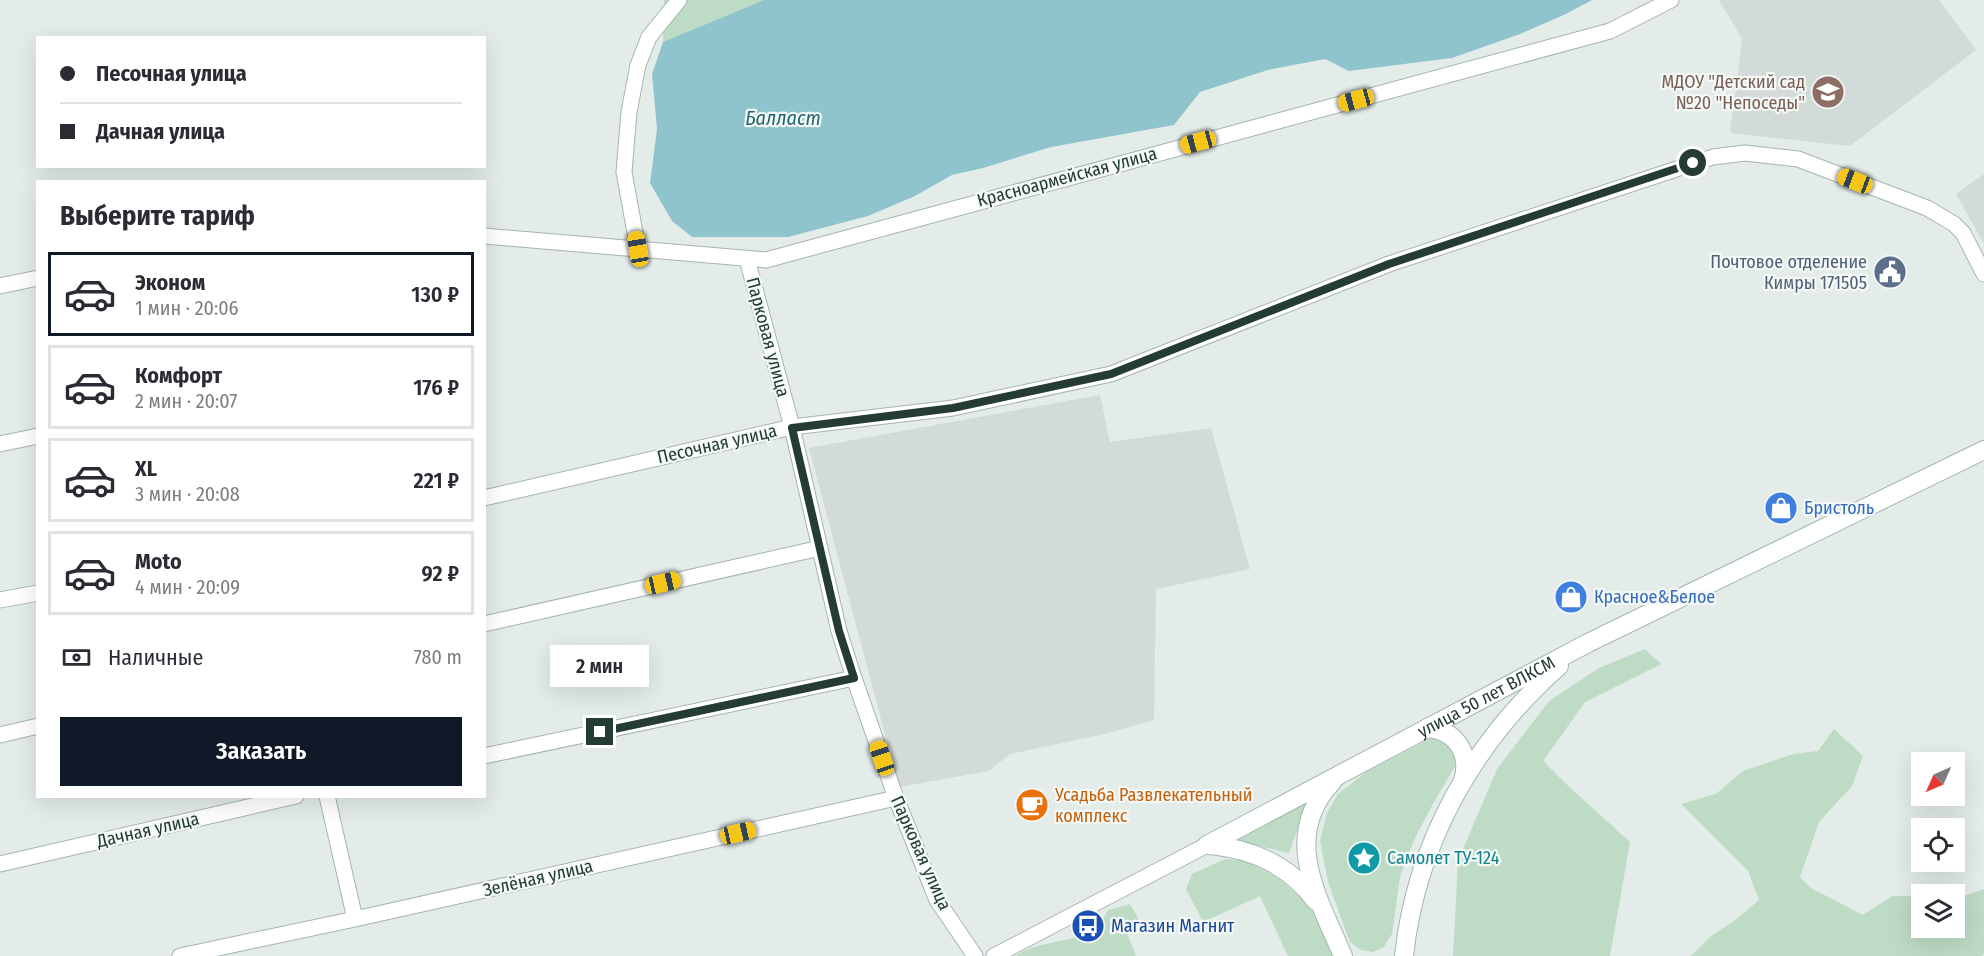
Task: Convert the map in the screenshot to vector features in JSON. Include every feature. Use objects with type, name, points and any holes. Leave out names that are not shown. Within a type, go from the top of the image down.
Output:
[{"type":"main road","name":"улица 50 лет ВЛКСМ","points":[[1207,844],[1588,643],[1984,450]]},
{"type":"main road","points":[[1401,954],[1424,865],[1440,824],[1464,777],[1495,733],[1520,704],[1588,643]]},
{"type":"main road","points":[[1427,728],[1444,732],[1458,743],[1465,759],[1464,777]]},
{"type":"main road","points":[[1341,774],[1330,784],[1317,802],[1306,832],[1307,865],[1321,907],[1345,953]]},
{"type":"main road","points":[[1207,844],[1248,851],[1276,864],[1301,883],[1321,907]]},
{"type":"street","points":[[638,249],[624,172],[629,112],[638,65],[649,38],[679,0]]},
{"type":"street","name":"Красноармейская улица","points":[[486,236],[766,260],[1610,31],[1671,0]]},
{"type":"street","name":"Песочная улица","points":[[486,498],[792,428],[953,408],[1111,374],[1389,264],[1713,157],[1745,153],[1798,159],[1927,208],[1954,224],[1963,233],[1984,274]]},
{"type":"street","name":"Парковая улица","points":[[747,258],[792,428],[839,631],[854,678],[896,798],[938,900],[975,956]]},
{"type":"street","points":[[0,286],[36,278]]},
{"type":"street","points":[[0,444],[36,436]]},
{"type":"street","points":[[486,624],[820,548]]},
{"type":"street","points":[[0,600],[36,593]]},
{"type":"street","points":[[486,756],[854,678]]},
{"type":"street","points":[[0,735],[36,726]]},
{"type":"street","name":"Дачная улица","points":[[0,864],[287,798]]},
{"type":"street","points":[[327,798],[356,919]]},
{"type":"street","name":"Зелёная улица","points":[[180,956],[896,798]]},
{"type":"street","name":"улица 50 лет ВЛКСМ","points":[[994,956],[1207,844]]},
{"type":"shaded area","name":"МДОУ \"Детский сад №20 \"Непоседы\"","points":[[1719,0],[1939,0],[1976,50],[1850,146],[1730,133],[1742,39]]},
{"type":"shaded area","points":[[1984,174],[1984,244],[1956,194]]},
{"type":"shaded area","points":[[1100,395],[1110,442],[1211,428],[1250,569],[1156,589],[1154,720],[1105,734],[1010,754],[989,771],[899,787],[809,448]]},
{"type":"green space","points":[[664,0],[764,0],[663,42]]},
{"type":"green space","points":[[1645,649],[1661,664],[1585,702],[1543,761],[1630,842],[1610,956],[1453,956],[1458,861],[1497,769],[1549,701],[1599,668]]},
{"type":"green space","points":[[1834,729],[1863,756],[1852,786],[1819,822],[1800,877],[1811,888],[1863,915],[1892,896],[1911,896],[1911,938],[1965,938],[1965,896],[1984,889],[1984,954],[1982,956],[1691,956],[1711,936],[1759,900],[1748,871],[1681,804],[1716,794],[1743,771],[1793,754],[1818,751]]},
{"type":"green space","points":[[1434,737],[1447,741],[1455,751],[1456,765],[1414,840],[1400,877],[1392,934],[1384,947],[1373,952],[1361,950],[1350,942],[1328,882],[1320,841],[1327,813],[1338,794],[1366,772]]},
{"type":"green space","points":[[1308,800],[1289,853],[1233,840]]},
{"type":"green space","points":[[1225,859],[1245,861],[1277,877],[1314,909],[1335,956],[1288,956],[1260,896],[1203,922],[1186,889],[1192,874]]},
{"type":"green space","points":[[1130,904],[1141,923],[1127,933],[1136,956],[1016,956],[1035,947],[1092,931],[1099,926],[1108,910]]},
{"type":"water","name":"Балласт","points":[[764,0],[1592,0],[1520,34],[1452,58],[1349,71],[1325,59],[1268,70],[1200,92],[1174,125],[1051,147],[952,175],[915,196],[868,216],[788,237],[692,237],[672,221],[650,183],[657,129],[652,74],[663,42]]},
{"type":"place","name":"МДОУ \"Детский сад №20 \"Непоседы\"","points":[[1828,92]]},
{"type":"place","name":"Почтовое отделение Кимры 171505","points":[[1890,272]]},
{"type":"place","name":"Бристоль","points":[[1781,508]]},
{"type":"place","name":"Красное&Белое","points":[[1571,597]]},
{"type":"place","name":"Усадьба Развлекательный комплекс","points":[[1032,805]]},
{"type":"place","name":"Самолет ТУ-124","points":[[1364,858]]},
{"type":"place","name":"Магазин Магнит","points":[[1088,926]]},
{"type":"route","points":[[600,732],[854,678],[839,631],[792,428],[953,408],[1111,374],[1389,264],[1693,163]]}]
